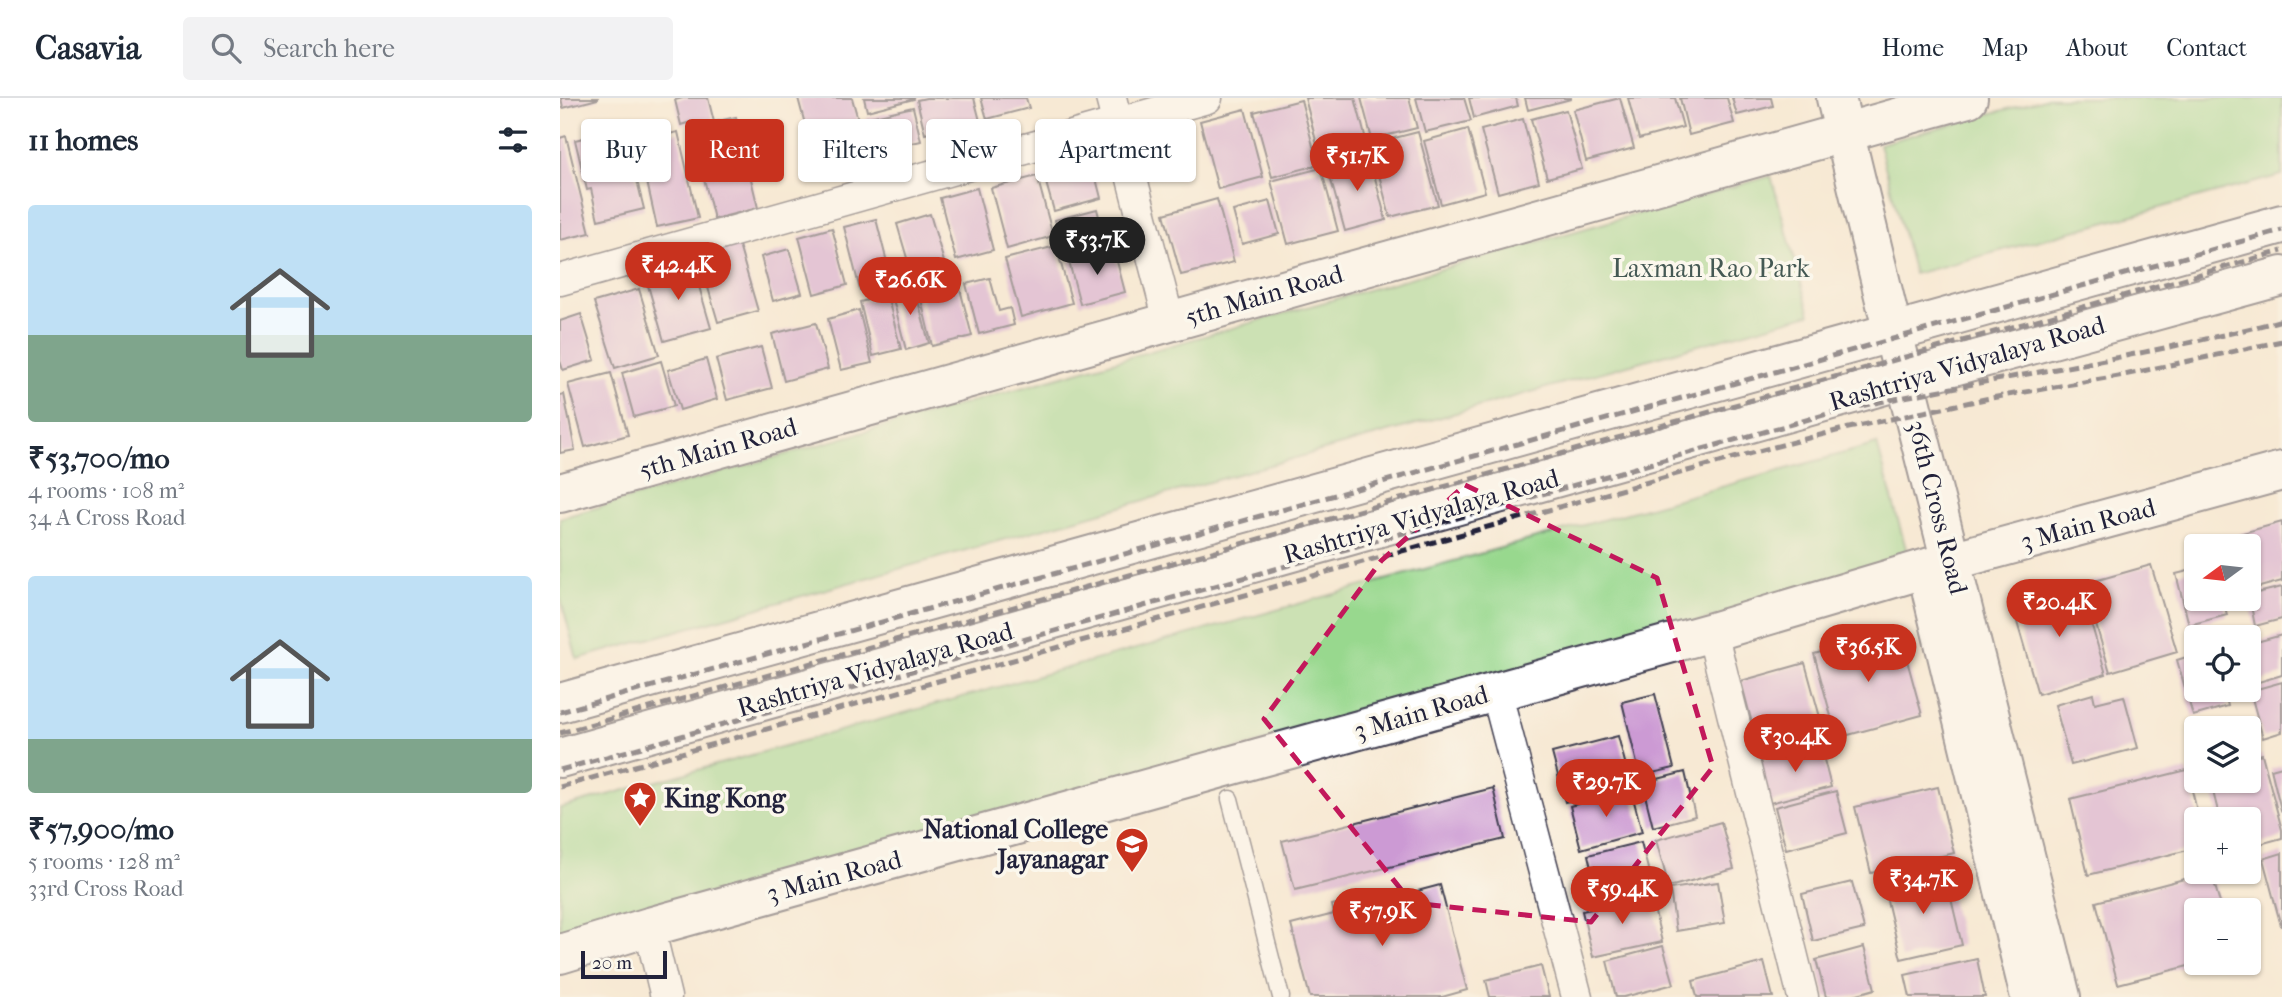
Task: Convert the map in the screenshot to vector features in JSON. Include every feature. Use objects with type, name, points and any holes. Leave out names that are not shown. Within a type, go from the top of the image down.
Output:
[{"type":"main road","name":"36th Cross Road","points":[[1812,98],[1834,123],[1882,336],[1939,565],[2061,997]]},
{"type":"main road","name":"5th Main Road","points":[[560,493],[1169,321],[1834,123],[1968,98]]},
{"type":"main road","name":"Rashtriya Vidyalaya Road","points":[[560,703],[2282,225]]},
{"type":"main road","name":"Rashtriya Vidyalaya Road","points":[[560,758],[2282,276]]},
{"type":"main road","name":"3 Main Road","points":[[560,954],[1712,632],[1939,565],[2282,471]]},
{"type":"main road","name":"36th Cross Road","points":[[1939,565],[2030,997]]},
{"type":"street","points":[[560,280],[1114,111],[1207,98]]},
{"type":"street","points":[[1114,111],[1169,321]]},
{"type":"street","points":[[1712,632],[1803,997]]},
{"type":"street","points":[[1496,691],[1577,997]]},
{"type":"street","points":[[649,927],[666,997]]},
{"type":"lane","points":[[1230,799],[1281,997]]},
{"type":"highlighted area","points":[[1465,485],[1657,578],[1713,767],[1591,922],[1412,903],[1264,719],[1381,561]]},
{"type":"green space","points":[[2048,98],[2282,98],[2282,175],[1914,274],[1879,144]]},
{"type":"green space","name":"Laxman Rao Park","points":[[1771,176],[1810,314],[577,659],[560,596],[560,518]]},
{"type":"green space","points":[[1877,444],[1910,563],[560,936],[560,808]]},
{"type":"building","points":[[561,98],[598,98],[598,99],[563,108]]},
{"type":"building","points":[[708,98],[713,119],[685,119],[685,124],[681,125],[675,100]]},
{"type":"building","points":[[798,98],[852,98],[858,119],[804,119]]},
{"type":"building","points":[[864,98],[914,98],[914,99],[867,111]]},
{"type":"building","points":[[974,98],[979,119],[926,119],[925,134],[917,100]]},
{"type":"building","points":[[981,98],[1026,98],[1029,108],[987,119]]},
{"type":"building","points":[[1305,98],[1355,98],[1369,151],[1322,164]]},
{"type":"building","points":[[1361,98],[1409,98],[1417,128],[1372,139]]},
{"type":"building","points":[[1416,98],[1464,98],[1471,121],[1425,132]]},
{"type":"building","points":[[1469,98],[1516,98],[1518,106],[1474,118]]},
{"type":"building","points":[[1525,98],[1571,98],[1571,99],[1528,110]]},
{"type":"building","points":[[1620,98],[1634,148],[1586,161],[1573,110]]},
{"type":"building","points":[[1628,98],[1675,98],[1683,127],[1639,139]]},
{"type":"building","points":[[1680,98],[1727,98],[1734,123],[1689,135]]},
{"type":"building","points":[[1732,98],[1771,98],[1773,106],[1737,115]]},
{"type":"building","points":[[1301,100],[1318,165],[1272,177],[1254,112]]},
{"type":"building","points":[[913,107],[921,141],[912,143],[912,119],[866,118]]},
{"type":"building","points":[[1245,109],[1263,177],[1218,189],[1200,121]]},
{"type":"building","points":[[1566,110],[1582,169],[1547,178],[1531,119]]},
{"type":"building","points":[[1523,119],[1539,182],[1498,193],[1481,130]]},
{"type":"building","points":[[1468,129],[1485,192],[1441,204],[1424,141]]},
{"type":"building","points":[[678,132],[685,162],[685,182],[690,182],[698,218],[657,227],[647,182],[671,182],[671,134]]},
{"type":"building","points":[[1418,132],[1438,205],[1390,217],[1371,144]]},
{"type":"building","points":[[566,136],[590,233],[560,240],[560,138]]},
{"type":"building","points":[[581,139],[581,165],[575,140]]},
{"type":"building","points":[[1369,155],[1386,220],[1345,231],[1327,166]]},
{"type":"building","points":[[1321,168],[1338,231],[1288,244],[1271,181]]},
{"type":"building","points":[[1035,177],[1035,182],[1039,182],[1053,236],[1007,249],[991,188]]},
{"type":"building","points":[[585,182],[637,182],[644,209],[598,220],[591,189],[587,190]]},
{"type":"building","points":[[705,182],[752,182],[758,208],[714,219]]},
{"type":"building","points":[[1046,182],[1097,182],[1101,198],[1054,211]]},
{"type":"building","points":[[977,188],[993,250],[956,260],[940,198]]},
{"type":"building","points":[[1217,199],[1234,262],[1181,275],[1164,214]]},
{"type":"building","points":[[1270,201],[1279,234],[1242,244],[1233,211]]},
{"type":"building","points":[[1097,209],[1104,236],[1063,247],[1055,220]]},
{"type":"building","points":[[930,214],[949,279],[940,282],[936,268],[912,275],[897,224]]},
{"type":"building","points":[[876,219],[892,282],[860,290],[844,227]]},
{"type":"building","points":[[832,228],[847,285],[814,294],[799,237]]},
{"type":"building","points":[[738,242],[758,311],[718,322],[698,253]]},
{"type":"building","points":[[1056,246],[1072,303],[1021,317],[1005,259]]},
{"type":"building","points":[[789,249],[802,293],[773,301],[761,257]]},
{"type":"building","points":[[1114,250],[1125,292],[1080,304],[1069,262]]},
{"type":"building","points":[[692,262],[711,328],[664,341],[645,275]]},
{"type":"building","points":[[990,278],[999,311],[1010,308],[1014,325],[979,334],[966,284]]},
{"type":"building","points":[[914,285],[929,343],[906,350],[891,291]]},
{"type":"building","points":[[959,285],[972,336],[932,346],[920,295]]},
{"type":"building","points":[[639,289],[659,355],[615,368],[594,302]]},
{"type":"building","points":[[887,295],[901,349],[873,356],[860,302]]},
{"type":"building","points":[[859,310],[872,363],[841,370],[828,319]]},
{"type":"building","points":[[581,314],[595,360],[563,370],[560,361],[560,321]]},
{"type":"building","points":[[816,323],[828,369],[784,381],[772,334]]},
{"type":"building","points":[[761,347],[772,388],[727,400],[716,359]]},
{"type":"building","points":[[706,359],[717,399],[680,410],[668,370]]},
{"type":"building","points":[[661,361],[674,406],[634,417],[622,373]]},
{"type":"building","points":[[611,373],[628,435],[585,447],[568,384]]},
{"type":"building","points":[[564,394],[575,450],[560,453],[560,395]]},
{"type":"building","points":[[2282,522],[2282,581],[2261,587],[2261,534],[2239,534]]},
{"type":"building","points":[[2151,565],[2177,652],[2110,672],[2084,584]]},
{"type":"building","points":[[2184,572],[2184,605],[2176,574]]},
{"type":"building","points":[[2080,585],[2106,674],[2038,694],[2012,605]]},
{"type":"building","points":[[2282,587],[2282,619],[2255,625],[2252,611],[2261,611],[2261,592]]},
{"type":"building","points":[[2185,611],[2226,611],[2227,615],[2189,625]]},
{"type":"building","points":[[1899,631],[1922,715],[1837,738],[1814,654]]},
{"type":"building","points":[[2282,635],[2282,675],[2261,681],[2261,641]]},
{"type":"building","points":[[2184,658],[2184,684],[2177,660]]},
{"type":"building","points":[[1805,663],[1823,728],[1758,746],[1741,681]]},
{"type":"building","points":[[2282,682],[2282,732],[2263,738],[2261,716],[2257,716],[2253,702],[2261,702],[2261,688]]},
{"type":"building","points":[[1655,694],[1674,768],[1640,776],[1622,702]]},
{"type":"building","points":[[2093,694],[2095,703],[2124,696],[2138,748],[2071,765],[2055,705]]},
{"type":"building","points":[[2189,702],[2227,702],[2228,706],[2193,716]]},
{"type":"building","points":[[1618,736],[1631,785],[1565,802],[1552,753]]},
{"type":"building","points":[[1820,744],[1831,787],[1770,803],[1758,761]]},
{"type":"building","points":[[2261,754],[2282,838],[2261,844],[2261,807],[2217,807],[2213,793],[2261,793]]},
{"type":"building","points":[[2282,766],[2282,809],[2281,810],[2271,769]]},
{"type":"building","points":[[2184,771],[2184,793],[2193,793],[2196,807],[2184,807],[2184,851],[2088,875],[2070,799]]},
{"type":"building","points":[[1685,772],[1695,816],[1653,827],[1642,783]]},
{"type":"building","points":[[1938,787],[1954,853],[1871,873],[1855,807]]},
{"type":"building","points":[[1493,788],[1505,839],[1295,890],[1282,841]]},
{"type":"building","points":[[1631,790],[1642,832],[1581,849],[1570,806]]},
{"type":"building","points":[[1836,791],[1847,833],[1786,849],[1775,807]]},
{"type":"building","points":[[1721,822],[1734,869],[1669,887],[1656,840]]},
{"type":"building","points":[[1641,842],[1652,884],[1598,897],[1588,855]]},
{"type":"building","points":[[2282,853],[2282,926],[2281,926],[2263,859]]},
{"type":"building","points":[[1945,873],[1962,945],[1901,959],[1884,888]]},
{"type":"building","points":[[2184,879],[2184,884],[2214,884],[2219,898],[2184,898],[2184,967],[2118,984],[2096,902]]},
{"type":"building","points":[[1718,882],[1725,923],[1676,931],[1670,889]]},
{"type":"building","points":[[1852,882],[1864,929],[1813,941],[1802,894]]},
{"type":"building","points":[[1440,885],[1467,990],[1442,997],[1310,997],[1291,925],[1334,914],[1332,905],[1388,890],[1391,898]]},
{"type":"building","points":[[1651,896],[1662,942],[1593,957],[1582,911]]},
{"type":"building","points":[[1663,946],[1674,984],[1616,997],[1607,961]]},
{"type":"building","points":[[1864,947],[1875,989],[1847,997],[1826,997],[1816,960]]},
{"type":"building","points":[[1977,959],[1985,997],[1910,997],[1905,975]]},
{"type":"building","points":[[1764,962],[1773,997],[1697,997],[1693,981]]},
{"type":"building","points":[[1541,966],[1549,997],[1490,997],[1486,980]]},
{"type":"railway","points":[[560,712],[2282,230]]},
{"type":"railway","points":[[560,733],[2282,251]]},
{"type":"railway","points":[[560,770],[1838,411],[2116,358],[2282,320]]},
{"type":"railway","points":[[560,787],[1766,449],[1844,429],[1985,399],[2124,375],[2282,341]]},
{"type":"place","name":"King Kong","points":[[640,828]]},
{"type":"place","name":"National College Jayanagar","points":[[1132,874]]}]
